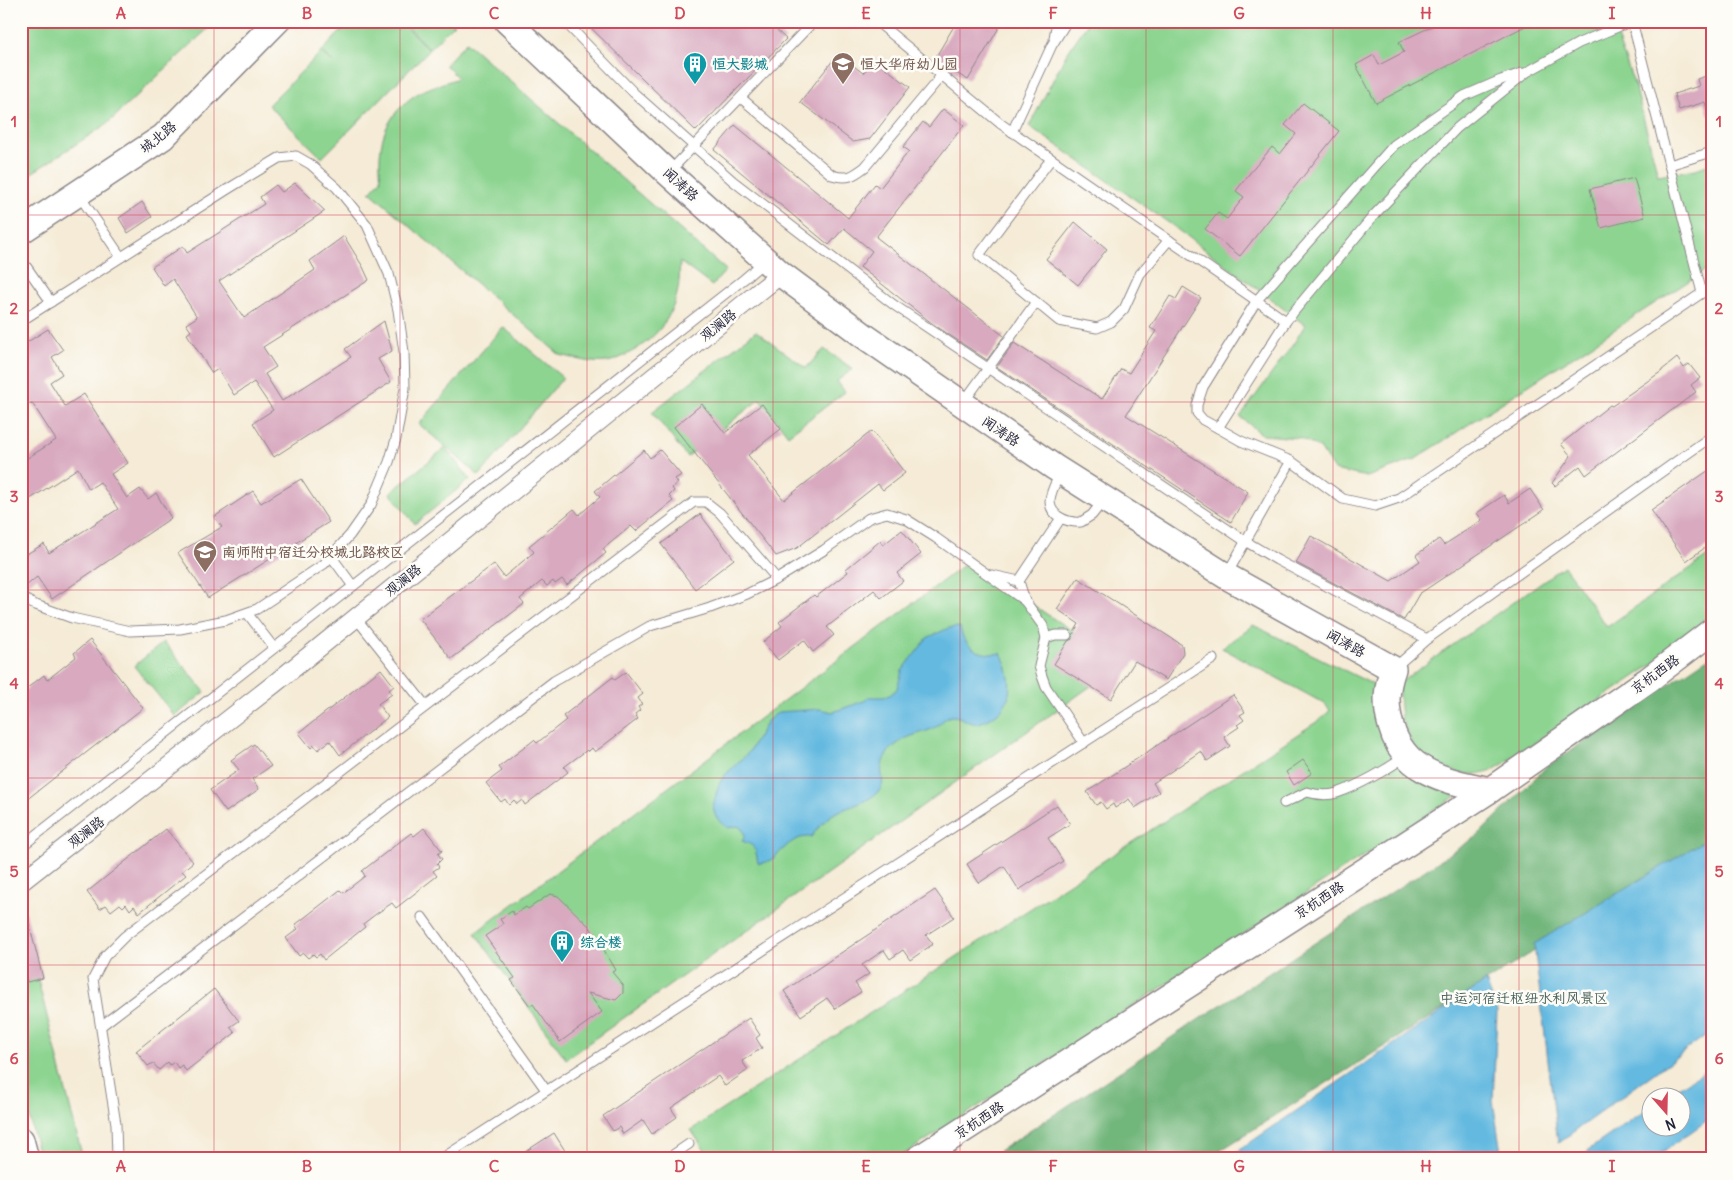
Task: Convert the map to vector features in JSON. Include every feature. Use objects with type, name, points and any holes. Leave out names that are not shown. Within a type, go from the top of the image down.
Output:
[{"type":"street","name":"城北路","points":[[21,231],[164,137],[277,21]]},
{"type":"street","name":"闻涛路","points":[[507,21],[668,173],[774,267],[862,335],[1060,471],[1226,576],[1393,669]]},
{"type":"street","name":"观澜路","points":[[21,882],[356,618],[774,267]]},
{"type":"street","name":"京杭西路","points":[[918,1159],[1490,790],[1648,680],[1712,631]]},
{"type":"street","points":[[1393,669],[1386,698],[1392,732],[1399,748],[1424,770],[1448,781],[1490,790]]},
{"type":"street","points":[[21,1140],[26,1159]]},
{"type":"lane","points":[[564,21],[634,93],[733,181],[894,305],[1245,541],[1276,560],[1427,638]]},
{"type":"lane","points":[[668,173],[814,21]]},
{"type":"lane","points":[[876,21],[1012,132],[1286,321]]},
{"type":"lane","points":[[1052,45],[1057,21]]},
{"type":"lane","points":[[1012,132],[1052,45],[1067,21]]},
{"type":"lane","points":[[1218,428],[1286,321],[1375,214],[1457,128],[1527,72],[1579,43],[1632,21],[1702,293]]},
{"type":"lane","points":[[1527,72],[1501,80],[1464,96],[1394,145],[1257,300],[1203,387],[1197,406],[1197,413],[1203,420],[1241,441],[1291,461],[1343,499],[1376,506],[1399,498],[1712,287]]},
{"type":"lane","points":[[741,98],[832,175],[843,178],[854,175],[865,167],[942,75]]},
{"type":"lane","points":[[1669,165],[1712,152]]},
{"type":"lane","points":[[21,321],[279,158],[296,156],[310,164],[337,188],[367,225],[389,274],[398,310],[404,352],[405,388],[391,454],[370,505],[350,535],[324,564],[257,609],[226,620],[180,629],[130,631],[72,618],[33,604],[21,597]]},
{"type":"lane","points":[[1052,159],[979,256],[1059,321],[1097,328],[1111,322],[1124,309],[1140,274],[1169,240]]},
{"type":"lane","points":[[78,193],[121,257]]},
{"type":"lane","points":[[21,259],[51,302]]},
{"type":"lane","points":[[21,847],[728,292],[774,267]]},
{"type":"lane","points":[[962,404],[1036,302]]},
{"type":"lane","points":[[1393,669],[1427,638],[1712,436]]},
{"type":"lane","points":[[1226,576],[1291,461]]},
{"type":"lane","points":[[1060,471],[1050,501],[1055,512],[1061,518],[1074,523],[1081,522],[1092,515],[1105,499]]},
{"type":"lane","points":[[117,1159],[116,1124],[93,979],[105,956],[126,936],[694,502],[706,502],[720,513],[777,579]]},
{"type":"lane","points":[[101,1026],[554,681],[650,626],[710,608],[777,579],[877,514],[887,513],[906,519],[1025,601]]},
{"type":"lane","points":[[1019,581],[1061,518]]},
{"type":"lane","points":[[331,556],[353,586]]},
{"type":"lane","points":[[988,575],[1019,581]]},
{"type":"lane","points":[[1019,581],[1025,601],[1043,626],[1046,638],[1039,666],[1046,687],[1084,743]]},
{"type":"lane","points":[[247,613],[274,648]]},
{"type":"lane","points":[[356,618],[426,706]]},
{"type":"lane","points":[[1046,638],[1066,634]]},
{"type":"lane","points":[[1648,680],[1712,640]]},
{"type":"lane","points":[[441,1159],[1213,659]]},
{"type":"lane","points":[[1284,803],[1307,792],[1316,795],[1337,793],[1391,767],[1406,756]]},
{"type":"lane","points":[[422,917],[546,1090]]},
{"type":"lane","points":[[667,1159],[689,1144]]},
{"type":"green space","points":[[21,21],[216,21],[107,124],[21,180]]},
{"type":"green space","points":[[351,21],[400,21],[429,50],[322,158],[268,105],[321,52],[333,62],[322,51]]},
{"type":"green space","points":[[402,21],[455,21],[456,22],[429,49]]},
{"type":"green space","points":[[1089,21],[1611,21],[1636,89],[1658,175],[1696,169],[1712,163],[1712,266],[1414,460],[1367,477],[1334,470],[1320,448],[1299,438],[1263,435],[1240,417],[1305,325],[1179,230],[1029,126],[1066,55]]},
{"type":"green space","points":[[466,42],[726,270],[712,286],[680,262],[676,299],[668,316],[651,338],[625,356],[606,362],[595,362],[560,355],[370,192],[381,180],[381,145],[384,134],[394,115],[416,95],[458,78],[445,65]]},
{"type":"green space","points":[[503,327],[563,378],[479,476],[419,424]]},
{"type":"green space","points":[[756,331],[806,368],[824,349],[853,369],[837,381],[845,392],[788,435],[760,399],[687,457],[652,412]]},
{"type":"green space","points":[[445,448],[470,479],[415,524],[390,493]]},
{"type":"green space","points":[[1712,553],[1712,613],[1655,663],[1516,756],[1493,770],[1477,774],[1460,774],[1430,761],[1414,748],[1401,718],[1398,684],[1564,566],[1607,627]]},
{"type":"green space","points":[[968,562],[1122,664],[566,1059],[475,933]]},
{"type":"green space","points":[[1253,625],[1372,684],[1377,689],[1418,779],[1456,796],[897,1159],[703,1159],[708,1155],[691,1130],[1324,717],[1330,710],[1325,704],[1222,648]]},
{"type":"green space","points":[[164,642],[205,692],[175,716],[134,666]]},
{"type":"green space","points":[[1712,655],[1712,838],[1207,1159],[987,1159],[1477,836],[1545,768]]},
{"type":"green space","points":[[21,913],[83,1159],[40,1159],[21,1086]]},
{"type":"water","points":[[960,627],[969,646],[987,654],[1001,653],[1007,669],[1010,686],[1009,695],[1002,709],[985,721],[978,723],[950,716],[934,728],[903,740],[892,748],[883,762],[882,785],[879,791],[864,801],[835,813],[811,837],[794,840],[771,859],[758,863],[753,846],[742,841],[745,836],[742,829],[738,826],[728,828],[721,823],[715,815],[713,806],[719,784],[724,776],[749,752],[768,720],[779,712],[820,709],[833,712],[864,701],[869,697],[890,695],[897,689],[902,671],[927,638],[949,628]]},
{"type":"water","points":[[1712,836],[1712,1031],[1558,1143],[1534,944]]},
{"type":"water","points":[[1486,981],[1497,1011],[1493,1101],[1502,1159],[1226,1159]]},
{"type":"water","points":[[1712,1066],[1712,1117],[1690,1133],[1690,1088],[1679,1088]]},
{"type":"water","points":[[1640,1114],[1640,1138],[1682,1138],[1653,1159],[1575,1159]]},
{"type":"building","name":"恒大影城","points":[[584,21],[767,21],[786,39],[696,131]]},
{"type":"building","points":[[957,21],[1003,21],[968,80],[934,60]]},
{"type":"building","points":[[1443,21],[1452,21],[1455,26],[1465,21],[1535,21],[1376,103],[1356,65],[1374,55],[1379,65],[1404,52],[1399,42]]},
{"type":"building","points":[[838,54],[863,73],[874,59],[910,87],[870,139],[853,142],[800,102]]},
{"type":"building","points":[[1712,74],[1712,115],[1709,116],[1705,102],[1679,110],[1674,94],[1699,86],[1697,79]]},
{"type":"building","points":[[1303,103],[1339,131],[1240,256],[1205,229],[1218,213],[1227,219],[1244,197],[1236,191],[1249,174],[1272,147],[1280,154],[1296,134],[1285,125]]},
{"type":"building","points":[[943,109],[964,125],[876,237],[1004,336],[987,360],[933,324],[860,267],[872,251],[844,228],[829,245],[714,150],[735,125],[848,218],[875,184],[880,188],[909,151],[903,147],[923,122],[929,127]]},
{"type":"building","points":[[1634,178],[1645,217],[1601,228],[1590,189]]},
{"type":"building","points":[[295,183],[325,211],[219,281],[244,318],[315,270],[310,261],[344,236],[369,280],[263,347],[276,367],[265,374],[282,401],[351,357],[345,349],[384,321],[392,351],[378,359],[391,382],[274,457],[253,423],[273,410],[254,382],[234,395],[218,369],[212,373],[187,334],[191,331],[186,324],[197,317],[173,279],[164,286],[152,267],[183,246],[187,253],[264,204],[260,197],[276,185],[282,192]]},
{"type":"building","points":[[142,202],[152,217],[128,233],[119,218]]},
{"type":"building","points":[[1075,222],[1107,249],[1078,285],[1046,259]]},
{"type":"building","points":[[1183,287],[1201,298],[1126,415],[1248,492],[1231,522],[997,367],[1014,343],[1102,399],[1121,369],[1129,373],[1156,331],[1150,328],[1170,296],[1176,299]]},
{"type":"building","points":[[48,329],[63,350],[52,357],[62,374],[50,382],[65,406],[84,394],[128,463],[111,474],[127,498],[140,489],[148,499],[156,493],[171,518],[52,599],[37,577],[21,590],[21,557],[44,544],[49,553],[118,509],[100,482],[89,489],[78,468],[21,505],[21,462],[56,440],[32,403],[21,410],[21,346]]},
{"type":"building","points":[[1677,358],[1684,368],[1689,364],[1700,378],[1691,385],[1696,392],[1586,475],[1580,466],[1555,486],[1552,483],[1571,456],[1561,444],[1610,405],[1612,406],[1662,371]]},
{"type":"building","points":[[702,404],[725,433],[762,404],[781,429],[748,455],[784,500],[872,431],[905,473],[883,490],[878,484],[797,548],[776,556],[674,427]]},
{"type":"building","points":[[644,450],[650,458],[660,450],[681,475],[675,479],[678,483],[672,488],[674,491],[669,496],[673,501],[636,531],[631,526],[603,549],[606,553],[567,585],[562,579],[555,584],[553,581],[547,586],[542,581],[520,599],[524,604],[451,659],[420,619],[494,564],[504,577],[534,552],[529,546],[574,509],[579,515],[600,497],[595,491]]},
{"type":"building","points":[[1712,468],[1712,543],[1686,561],[1651,510]]},
{"type":"building","points":[[301,479],[329,522],[208,598],[178,553],[222,527],[214,517],[253,491],[261,503]]},
{"type":"building","points":[[1530,489],[1544,510],[1419,594],[1404,620],[1296,563],[1311,536],[1391,581],[1420,561],[1416,555],[1439,539],[1444,545],[1482,520],[1477,513],[1504,495],[1509,503]]},
{"type":"building","points":[[700,514],[734,559],[695,589],[661,544]]},
{"type":"building","points":[[902,530],[921,554],[897,573],[903,581],[881,598],[874,590],[827,627],[834,635],[813,652],[804,640],[778,660],[763,642],[782,626],[779,622],[848,572],[846,569],[880,541],[883,545]]},
{"type":"building","points":[[1078,578],[1182,645],[1183,653],[1166,680],[1135,661],[1111,699],[1054,664],[1068,641],[1072,639],[1079,624],[1057,609]]},
{"type":"building","points":[[90,640],[143,708],[21,804],[21,693],[44,675],[47,680],[76,657],[74,653]]},
{"type":"building","points":[[381,669],[394,686],[389,690],[392,694],[378,704],[388,717],[340,755],[330,741],[318,750],[314,745],[311,748],[299,733]]},
{"type":"building","points":[[626,672],[643,694],[638,698],[642,704],[638,707],[640,710],[635,714],[638,719],[595,752],[592,748],[588,752],[587,750],[564,767],[568,772],[525,805],[522,800],[517,804],[514,800],[509,805],[505,799],[501,802],[486,783],[502,771],[499,767],[534,740],[537,743],[566,720],[563,716],[613,677],[615,680]]},
{"type":"building","points":[[1233,695],[1245,712],[1240,715],[1244,720],[1237,725],[1239,727],[1224,737],[1230,746],[1207,761],[1201,751],[1153,783],[1159,792],[1135,808],[1129,799],[1115,808],[1113,804],[1106,809],[1101,802],[1096,805],[1087,792]]},
{"type":"building","points":[[254,744],[271,766],[252,779],[259,789],[226,812],[210,790],[239,770],[231,760]]},
{"type":"building","points":[[1303,760],[1312,773],[1294,785],[1286,772]]},
{"type":"building","points":[[1057,805],[1070,824],[1048,838],[1063,861],[1019,890],[1004,866],[979,883],[967,864]]},
{"type":"building","points":[[424,828],[442,851],[438,854],[442,859],[437,864],[439,867],[433,871],[437,876],[396,908],[392,903],[376,914],[363,924],[365,927],[324,960],[320,954],[316,957],[313,954],[308,958],[303,953],[299,956],[286,938],[298,929],[295,925],[340,890],[343,893],[365,876],[362,871],[411,833],[414,836]]},
{"type":"building","points":[[166,829],[193,862],[182,871],[186,875],[139,913],[134,906],[130,910],[126,904],[123,907],[120,904],[111,911],[106,905],[100,909],[87,892]]},
{"type":"building","points":[[935,890],[954,917],[926,935],[933,944],[910,960],[903,950],[890,959],[884,950],[862,965],[869,974],[855,983],[861,992],[835,1009],[827,998],[801,1016],[784,991]]},
{"type":"building","name":"综合楼","points":[[550,894],[558,896],[590,927],[616,970],[612,972],[623,985],[623,993],[616,1000],[588,993],[602,1012],[560,1042],[533,1004],[530,1006],[511,980],[515,978],[485,936],[503,924],[500,919],[512,911],[514,915],[526,907],[528,909]]},
{"type":"building","points":[[26,912],[43,978],[27,982],[21,962],[21,913]]},
{"type":"building","points":[[214,989],[239,1021],[230,1027],[235,1033],[186,1071],[182,1065],[178,1068],[174,1062],[170,1065],[168,1062],[159,1070],[153,1063],[148,1066],[136,1051]]},
{"type":"building","points":[[749,1018],[760,1035],[756,1038],[762,1048],[742,1061],[748,1070],[725,1086],[718,1076],[671,1108],[677,1117],[652,1134],[643,1120],[623,1134],[619,1127],[613,1131],[603,1116]]},
{"type":"building","points":[[554,1133],[567,1154],[559,1159],[514,1159]]},
{"type":"place","name":"恒大影城","points":[[695,85]]},
{"type":"place","name":"恒大华府幼儿园","points":[[843,85]]},
{"type":"place","name":"南师附中宿迁分校城北路校区","points":[[205,573]]},
{"type":"place","name":"综合楼","points":[[562,963]]},
{"type":"park label","name":"中运河宿迁枢纽水利风景区","points":[[1524,998]]}]
